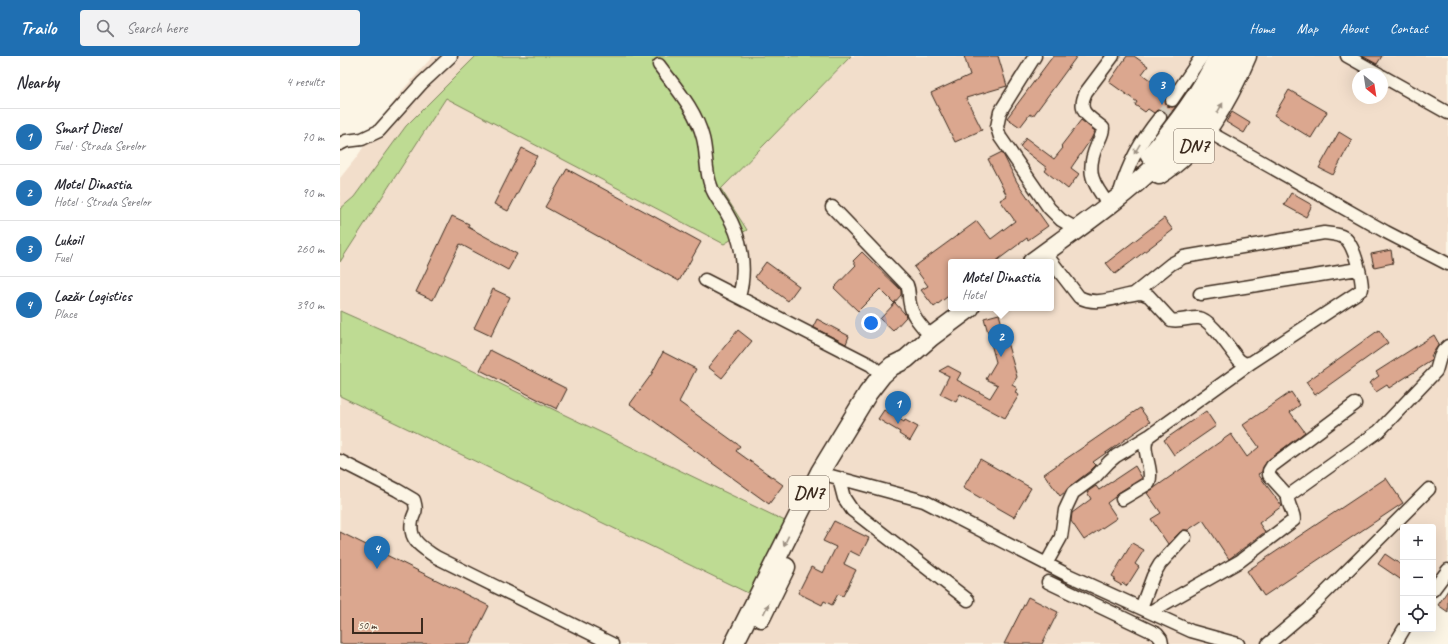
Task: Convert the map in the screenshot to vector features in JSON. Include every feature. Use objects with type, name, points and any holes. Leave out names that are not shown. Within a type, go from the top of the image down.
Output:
[{"type":"highway","name":"DN7","points":[[1109,206],[1182,117],[1200,89],[1218,56]]},
{"type":"highway","name":"DN7","points":[[1109,206],[1167,155],[1184,136],[1211,100],[1233,56]]},
{"type":"highway","name":"DN7","points":[[1038,257],[1109,206],[1176,163],[1196,144],[1207,131],[1238,76],[1247,56]]},
{"type":"highway","name":"DN7","points":[[734,644],[820,472],[858,407],[882,375],[892,366],[906,359],[931,337],[966,311]]},
{"type":"highway","name":"DN7","points":[[748,644],[835,477],[857,429],[883,390],[900,372],[906,359]]},
{"type":"street","points":[[340,144],[346,141],[362,139],[379,131],[422,83],[451,56]]},
{"type":"street","points":[[1035,56],[1000,112],[997,127],[1000,137],[1049,208],[1062,220],[1077,229]]},
{"type":"street","points":[[1109,206],[1096,187],[1091,174],[1093,155],[1102,135],[1103,128],[1085,114],[1083,98],[1113,56]]},
{"type":"street","points":[[1172,100],[1202,56]]},
{"type":"street","points":[[1347,56],[1368,68]]},
{"type":"street","points":[[659,65],[694,115],[703,139],[710,186],[735,228],[741,246],[742,261],[742,286],[739,297]]},
{"type":"street","points":[[1388,79],[1448,112]]},
{"type":"street","points":[[1120,192],[1126,172],[1135,153],[1160,117]]},
{"type":"street","points":[[1207,131],[1386,232],[1448,264]]},
{"type":"street","points":[[832,207],[907,285],[909,290],[909,303],[914,316],[931,337]]},
{"type":"street","points":[[1046,564],[1056,549],[1061,537],[1065,510],[1073,493],[1095,478],[1116,456],[1149,436],[1252,362],[1362,289],[1362,281],[1352,248],[1348,241],[1336,234],[1324,233],[1184,257],[1171,264],[1135,293]]},
{"type":"street","points":[[1200,294],[1358,269]]},
{"type":"street","points":[[1054,273],[1078,298],[1086,301],[1097,302],[1111,300],[1135,293],[1142,293],[1149,296],[1171,320],[1203,319],[1208,322],[1239,360],[1245,364],[1252,362]]},
{"type":"street","points":[[705,280],[870,365],[882,375]]},
{"type":"street","points":[[1288,496],[1379,431],[1436,371],[1443,351],[1448,346]]},
{"type":"street","points":[[1145,610],[1240,561],[1294,520],[1294,514],[1288,502],[1288,496],[1269,475],[1269,471],[1272,466],[1355,404]]},
{"type":"street","points":[[1122,499],[1149,483],[1152,475],[1145,445],[1149,436]]},
{"type":"street","points":[[340,461],[414,500],[417,510],[412,521],[413,537],[419,545],[436,557],[612,644]]},
{"type":"street","points":[[835,477],[924,501],[1046,564],[1129,603],[1191,631],[1238,644]]},
{"type":"street","points":[[835,477],[844,498],[852,510],[968,600]]},
{"type":"street","points":[[1268,644],[1309,609],[1429,489]]},
{"type":"street","points":[[1145,610],[1153,576],[1160,564],[1185,537]]},
{"type":"street","points":[[1436,586],[1448,570]]},
{"type":"street","points":[[1048,582],[1157,634],[1161,639],[1162,644]]},
{"type":"street","points":[[1123,618],[1129,603]]},
{"type":"street","points":[[1395,644],[1402,632]]},
{"type":"shaded area","points":[[433,56],[476,56],[452,81],[372,173],[354,197],[340,209],[340,178],[356,158],[401,92]]},
{"type":"shaded area","points":[[851,56],[1448,56],[1448,266],[1439,267],[1448,272],[1448,561],[1436,578],[1436,524],[1400,524],[1400,628],[1389,644],[340,644],[340,396],[752,595],[457,363],[340,311],[340,262],[446,97],[724,244],[747,230],[721,189]]},
{"type":"green space","points":[[476,56],[851,56],[721,189],[747,230],[724,244],[446,98],[340,262],[340,209],[354,197],[406,126]]},
{"type":"green space","points":[[340,311],[457,363],[787,522],[752,595],[340,396]]},
{"type":"building","points":[[964,56],[998,56],[1007,86],[966,98],[982,130],[955,142],[931,93],[970,75]]},
{"type":"building","points":[[1053,56],[1077,56],[1033,116],[1030,114],[1020,127],[1007,118]]},
{"type":"building","points":[[1127,56],[1134,56],[1148,66],[1142,74],[1162,89],[1160,92],[1166,96],[1165,100],[1167,106],[1176,106],[1167,118],[1167,114],[1161,110],[1157,110],[1154,113],[1148,109],[1145,112],[1135,105],[1137,102],[1109,82]]},
{"type":"building","points":[[1362,56],[1382,56],[1377,64]]},
{"type":"building","points":[[1289,90],[1327,112],[1311,138],[1274,115]]},
{"type":"building","points":[[1232,112],[1250,123],[1244,133],[1226,122]]},
{"type":"building","points":[[1081,120],[1095,131],[1071,168],[1079,174],[1068,189],[1045,171],[1047,168],[1020,147],[1026,138],[1054,159],[1063,148],[1061,146]]},
{"type":"building","points":[[1339,132],[1352,140],[1333,175],[1319,168]]},
{"type":"building","points":[[522,148],[537,156],[508,211],[494,204]]},
{"type":"building","points":[[1002,152],[1017,182],[1048,226],[1028,240],[1027,238],[999,259],[948,259],[948,296],[934,307],[921,290],[928,286],[914,267],[977,221],[991,239],[1015,221],[1000,200],[1007,196],[988,159]]},
{"type":"building","points":[[567,169],[701,242],[679,281],[545,207]]},
{"type":"building","points":[[1291,193],[1312,205],[1306,217],[1284,205]]},
{"type":"building","points":[[452,216],[469,224],[468,227],[517,254],[508,270],[460,244],[433,300],[416,292]]},
{"type":"building","points":[[1164,218],[1173,230],[1115,274],[1106,263]]},
{"type":"building","points":[[1391,250],[1393,263],[1374,267],[1371,254]]},
{"type":"building","points":[[862,252],[901,290],[901,295],[894,303],[880,289],[858,311],[834,288],[856,265],[853,261]]},
{"type":"building","points":[[766,262],[799,286],[788,301],[755,277]]},
{"type":"building","points":[[493,289],[510,297],[491,336],[474,328]]},
{"type":"building","points":[[895,303],[906,317],[893,331],[880,319]]},
{"type":"building","points":[[999,314],[1017,377],[1012,385],[1017,388],[1015,393],[1019,395],[1005,418],[960,394],[956,402],[940,394],[949,376],[939,371],[948,366],[961,373],[957,380],[990,398],[998,385],[986,379],[996,362],[984,318]]},
{"type":"building","points":[[817,319],[849,336],[846,344],[813,327]]},
{"type":"building","points":[[738,330],[752,341],[722,378],[708,367]]},
{"type":"building","points":[[1379,330],[1388,343],[1315,395],[1306,382]]},
{"type":"building","points":[[1434,335],[1439,344],[1431,356],[1431,361],[1389,388],[1387,385],[1376,392],[1369,383],[1379,376],[1376,372]]},
{"type":"building","points":[[490,350],[567,389],[557,409],[480,370]]},
{"type":"building","points":[[663,352],[696,369],[679,402],[740,446],[736,451],[783,485],[769,504],[630,404],[651,375]]},
{"type":"building","points":[[1291,392],[1300,405],[1290,412],[1305,432],[1268,460],[1263,467],[1262,472],[1258,474],[1282,506],[1259,523],[1265,532],[1229,559],[1203,520],[1188,530],[1183,530],[1180,532],[1168,544],[1151,519],[1161,513],[1147,493],[1231,434],[1247,457],[1259,447],[1243,425]]},
{"type":"building","points":[[1140,408],[1150,422],[1093,462],[1096,465],[1060,496],[1044,474]]},
{"type":"building","points":[[884,410],[904,422],[905,420],[918,427],[910,441],[899,434],[900,432],[878,419]]},
{"type":"building","points":[[1206,411],[1216,426],[1174,455],[1164,440]]},
{"type":"building","points":[[980,459],[1031,488],[1014,517],[963,488]]},
{"type":"building","points":[[1135,466],[1142,478],[1118,493],[1107,503],[1117,518],[1084,540],[1071,521],[1072,513],[1091,499],[1087,492],[1096,486],[1099,490]]},
{"type":"building","points":[[1386,478],[1403,503],[1264,596],[1247,571]]},
{"type":"building","points":[[834,521],[869,538],[860,556],[850,551],[844,564],[856,570],[843,596],[838,594],[832,605],[824,601],[822,605],[798,593],[811,567],[823,573],[836,547],[823,541]]},
{"type":"building","points":[[340,532],[489,606],[470,644],[340,644]]},
{"type":"building","points":[[1132,543],[1144,550],[1135,564],[1139,567],[1127,586],[1123,583],[1121,585],[1114,581],[1115,578],[1112,576]]},
{"type":"building","points":[[1385,554],[1400,564],[1400,579],[1378,564]]},
{"type":"building","points":[[1448,590],[1448,612],[1438,605]]},
{"type":"building","points":[[1028,597],[1058,612],[1042,644],[1004,644]]},
{"type":"tunnel","points":[[1160,117],[1172,100]]},
{"type":"place","name":"Lukoil","points":[[1162,105]]},
{"type":"place","name":"Motel Dinastia","points":[[1001,357]]},
{"type":"place","name":"Smart Diesel","points":[[898,424]]},
{"type":"place","name":"Lazăr Logistics","points":[[377,569]]}]
